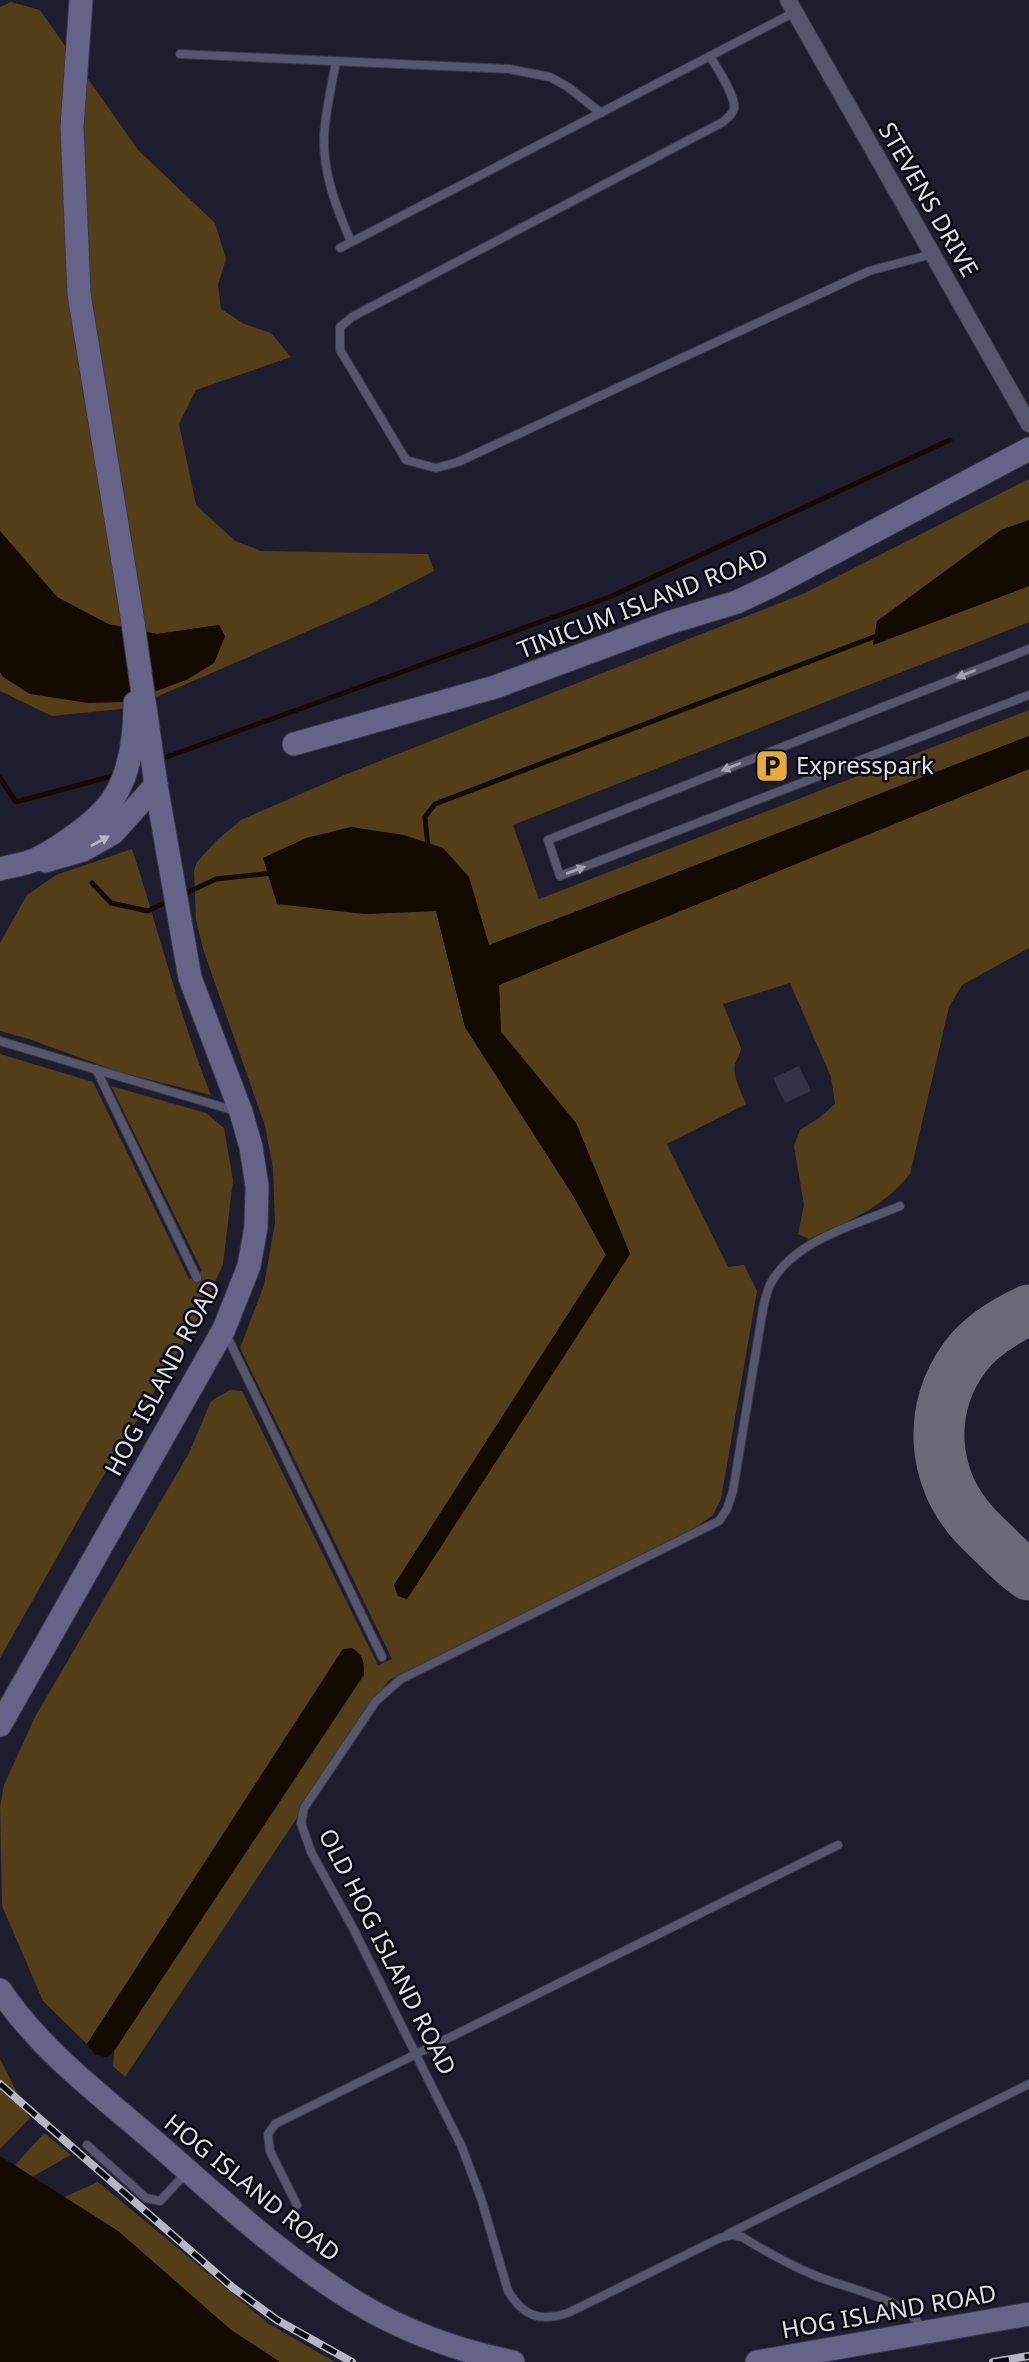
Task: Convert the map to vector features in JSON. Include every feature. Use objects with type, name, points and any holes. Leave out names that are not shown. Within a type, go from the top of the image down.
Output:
[{"type":"street","points":[[0,869],[35,859],[95,820],[117,793],[128,758],[135,720],[136,637],[79,293],[72,127],[81,0]]},
{"type":"street","name":"STEVENS DRIVE","points":[[792,6],[1029,424]]},
{"type":"street","name":"TINICUM ISLAND ROAD","points":[[294,744],[495,687],[668,623],[737,601],[773,585],[1029,449]]},
{"type":"street","name":"HOG ISLAND ROAD","points":[[0,1725],[224,1329],[249,1266],[256,1227],[257,1186],[241,1112],[190,978],[156,780],[136,637]]},
{"type":"street","points":[[35,859],[46,861],[83,850],[113,833],[156,780]]},
{"type":"street","name":"HOG ISLAND ROAD","points":[[0,1990],[29,2029],[84,2081],[308,2271],[388,2320],[451,2346],[513,2362]]},
{"type":"street","name":"HOG ISLAND ROAD","points":[[757,2362],[1029,2314]]},
{"type":"lane","points":[[340,248],[710,56],[792,6]]},
{"type":"lane","points":[[180,54],[509,69],[550,77],[568,87],[601,113]]},
{"type":"lane","points":[[710,56],[732,95],[734,107],[731,115],[723,122],[352,317],[340,327],[340,350],[406,460],[436,468],[458,462],[869,271],[933,254]]},
{"type":"lane","points":[[336,61],[324,136],[327,172],[334,204],[351,243]]},
{"type":"lane","points":[[1029,649],[548,840],[560,876],[1029,695]]},
{"type":"lane","points":[[0,1041],[241,1112]]},
{"type":"lane","points":[[96,1069],[197,1278]]},
{"type":"lane","name":"OLD HOG ISLAND ROAD","points":[[720,2238],[553,2318],[528,2314],[515,2303],[508,2291],[473,2175],[452,2124],[353,1928],[311,1852],[302,1823],[304,1808],[376,1701],[401,1679],[719,1521],[727,1509],[733,1491],[763,1309],[771,1283],[786,1263],[806,1246],[900,1206]]},
{"type":"lane","points":[[224,1329],[383,1657]]},
{"type":"lane","points":[[297,2205],[270,2151],[268,2134],[275,2124],[838,1845]]},
{"type":"lane","points":[[720,2238],[1029,2084]]},
{"type":"lane","points":[[87,2144],[146,2198],[160,2201],[188,2171]]},
{"type":"lane","points":[[720,2238],[732,2235],[742,2237],[815,2276],[902,2308],[919,2322],[925,2333]]},
{"type":"shaded area","points":[[11,2],[40,10],[138,150],[215,223],[226,259],[218,285],[221,309],[244,324],[271,333],[291,357],[196,390],[179,424],[196,505],[235,541],[261,551],[428,554],[434,571],[368,605],[131,708],[52,716],[0,691],[0,672],[3,677],[186,680],[214,663],[225,636],[219,625],[157,634],[108,624],[57,597],[0,531],[0,7]]},
{"type":"shaded area","points":[[1029,479],[1029,520],[1001,530],[873,645],[1029,586],[1029,622],[513,825],[539,899],[1029,710],[1029,736],[489,946],[469,877],[364,914],[436,911],[465,1027],[574,1197],[606,1255],[394,1585],[398,1596],[407,1599],[630,1254],[576,1123],[501,1032],[499,985],[1029,769],[1029,948],[962,985],[949,1007],[910,1174],[888,1196],[864,1213],[809,1239],[798,1234],[804,1205],[794,1146],[800,1130],[835,1104],[831,1077],[790,983],[723,1004],[741,1048],[735,1064],[735,1074],[746,1104],[667,1144],[728,1267],[744,1265],[757,1291],[721,1499],[713,1515],[695,1528],[388,1681],[125,2077],[113,2066],[114,2051],[364,1675],[344,1649],[87,2044],[43,2001],[2,1906],[0,1807],[4,1785],[35,1717],[189,1453],[211,1401],[230,1390],[242,1391],[378,1665],[392,1659],[240,1348],[264,1285],[275,1223],[273,1168],[265,1126],[203,949],[196,920],[194,870],[197,862],[217,840],[241,820],[342,776],[805,593]]},
{"type":"shaded area","points":[[1029,520],[1029,586],[873,645],[877,621],[1001,530]]},
{"type":"shaded area","points":[[0,531],[57,597],[108,624],[157,634],[219,625],[225,636],[214,663],[186,680],[127,702],[88,703],[30,694],[3,677],[0,672]]},
{"type":"shaded area","points":[[1029,736],[1029,769],[499,985],[501,1032],[576,1123],[630,1254],[407,1599],[398,1596],[394,1585],[606,1255],[574,1197],[465,1027],[436,911],[364,914],[277,904],[263,858],[306,838],[351,827],[404,835],[443,848],[469,877],[489,945]]},
{"type":"shaded area","points":[[132,849],[179,1004],[211,1095],[119,1072],[0,1031],[0,943],[27,895],[56,875]]},
{"type":"shaded area","points":[[0,1054],[93,1082],[189,1279],[202,1271],[111,1086],[206,1113],[224,1128],[233,1180],[223,1264],[202,1312],[95,1490],[0,1658]]},
{"type":"shaded area","points":[[352,1648],[362,1659],[364,1674],[114,2051],[107,2057],[95,2055],[87,2044],[343,1649]]},
{"type":"shaded area","points":[[0,2059],[30,2118],[0,2149]]},
{"type":"shaded area","points":[[44,2133],[71,2155],[32,2177],[15,2165]]},
{"type":"shaded area","points":[[0,2156],[118,2231],[231,2330],[280,2362],[0,2362]]},
{"type":"shaded area","points":[[98,2182],[269,2324],[335,2362],[280,2362],[231,2330],[118,2231],[64,2197]]},
{"type":"building","points":[[799,1066],[811,1091],[785,1103],[773,1078]]},
{"type":"waterway","points":[[158,760],[612,596],[950,440]]},
{"type":"waterway","points":[[428,848],[425,817],[435,804],[879,635]]},
{"type":"waterway","points":[[0,778],[16,802],[116,775]]},
{"type":"waterway","points":[[180,896],[216,879],[272,873]]},
{"type":"waterway","points":[[92,883],[111,903],[148,911],[171,900]]},
{"type":"taxiway","points":[[1029,1310],[994,1329],[965,1357],[944,1398],[939,1442],[942,1464],[960,1505],[982,1533],[1029,1575]]},
{"type":"railway","points":[[0,2084],[232,2287],[277,2320],[352,2362]]},
{"type":"railway","points":[[993,2362],[1029,2356]]},
{"type":"place","name":"Expresspark","points":[[772,766]]}]
